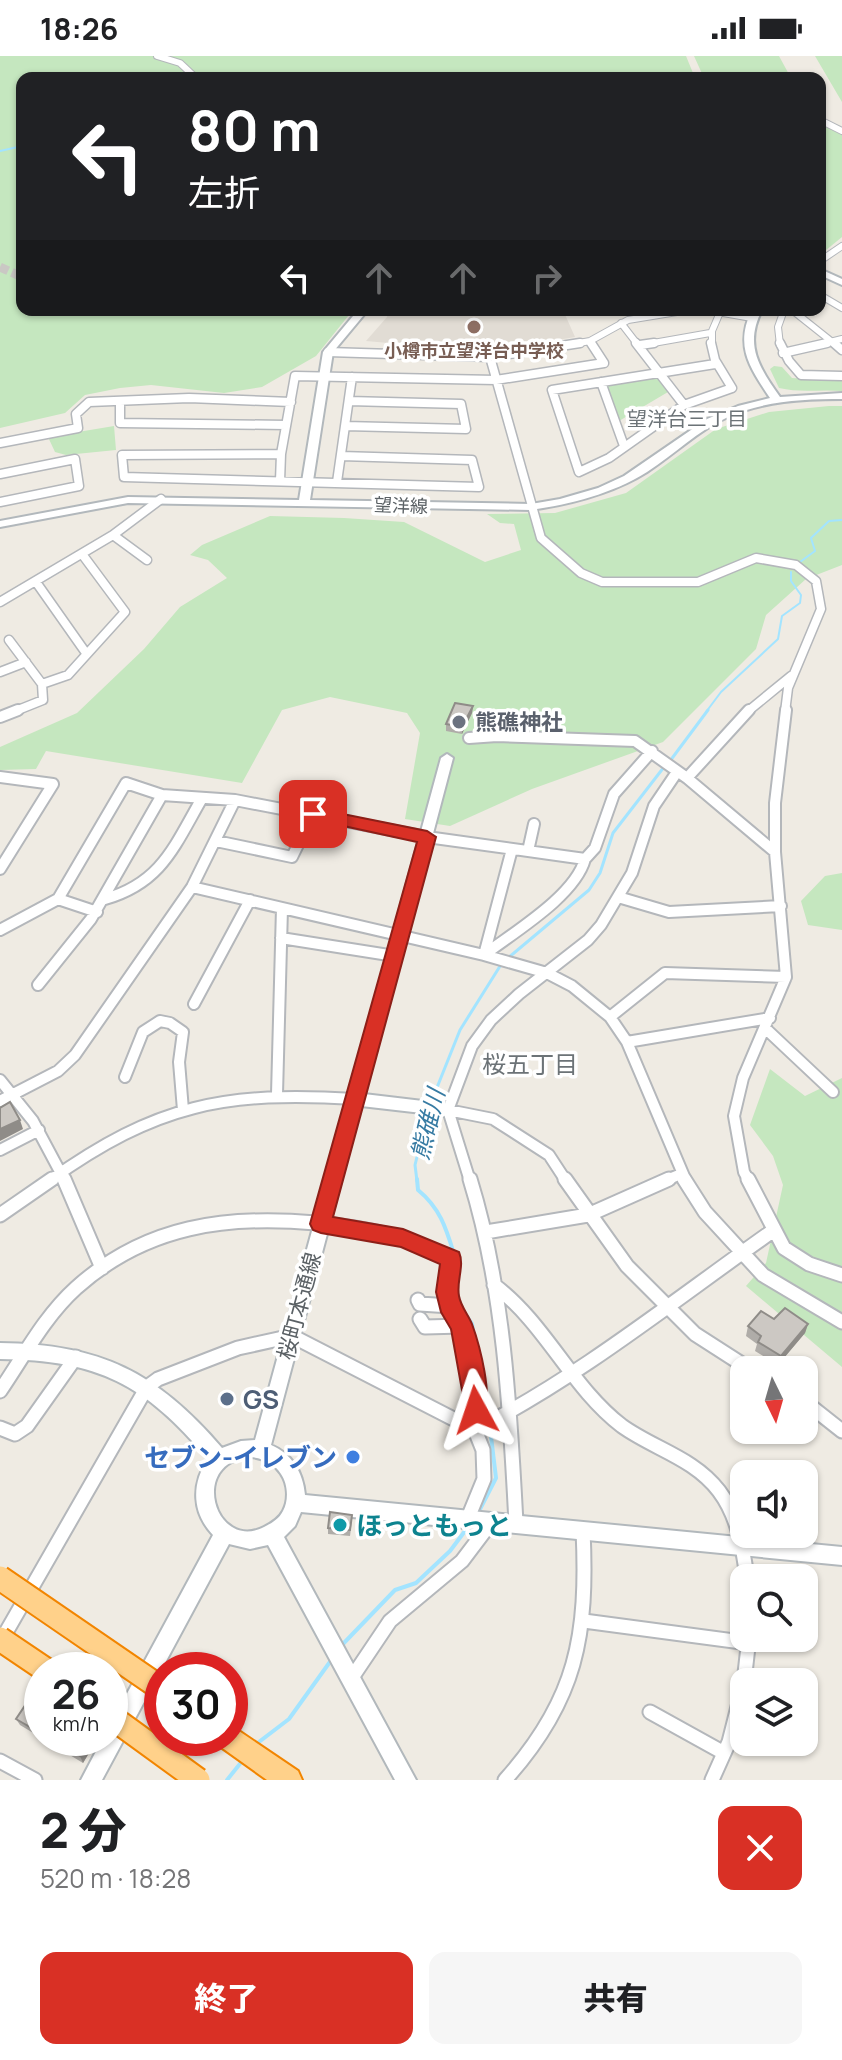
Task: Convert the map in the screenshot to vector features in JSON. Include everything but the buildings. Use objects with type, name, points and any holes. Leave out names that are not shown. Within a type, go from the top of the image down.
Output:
[{"type":"highway","points":[[0,1578],[144,1677]]},
{"type":"highway","points":[[0,1641],[24,1656]]},
{"type":"highway","points":[[128,1729],[198,1780]]},
{"type":"highway","points":[[248,1751],[289,1780]]},
{"type":"street","points":[[157,56],[180,63],[190,72]]},
{"type":"street","points":[[304,502],[328,352],[358,316]]},
{"type":"street","points":[[328,352],[490,357],[590,341],[621,323],[658,316]]},
{"type":"street","points":[[715,364],[552,390],[579,472],[609,458],[684,405],[732,388],[715,364],[710,333],[718,316]]},
{"type":"street","points":[[754,316],[747,335],[750,358],[777,400]]},
{"type":"street","points":[[780,316],[778,331],[783,353],[801,375],[842,376]]},
{"type":"street","points":[[800,316],[842,350]]},
{"type":"street","points":[[621,323],[684,405]]},
{"type":"street","points":[[640,345],[710,333]]},
{"type":"street","points":[[783,353],[842,339]]},
{"type":"street","points":[[280,481],[281,454],[295,376],[496,380],[604,363],[590,341]]},
{"type":"street","points":[[490,357],[541,538],[581,573],[602,582],[698,582],[756,558],[772,559],[807,571],[816,581],[821,609],[791,676],[781,739],[775,852],[786,977],[743,1078],[734,1116],[744,1172],[784,1248],[809,1264],[842,1275]]},
{"type":"street","points":[[337,482],[352,377]]},
{"type":"street","points":[[601,382],[624,446]]},
{"type":"street","name":"望洋線","points":[[0,524],[96,504],[161,499],[531,507],[564,502],[612,487],[642,471],[709,422],[734,411],[777,400],[842,396]]},
{"type":"street","points":[[0,443],[78,428],[76,414],[89,402],[189,398],[291,402]]},
{"type":"street","points":[[120,401],[120,423],[286,425]]},
{"type":"street","points":[[345,426],[466,429],[461,404],[349,401]]},
{"type":"street","points":[[281,454],[189,452],[122,455],[124,477],[134,480],[479,487],[472,460],[341,456]]},
{"type":"street","points":[[0,474],[75,459],[79,486],[0,502]]},
{"type":"street","points":[[0,602],[113,535],[161,499]]},
{"type":"street","points":[[113,535],[147,560]]},
{"type":"street","points":[[42,684],[68,675],[125,612],[82,554]]},
{"type":"street","points":[[36,582],[86,653]]},
{"type":"street","points":[[0,717],[43,700],[42,684],[9,640]]},
{"type":"street","points":[[0,672],[26,662]]},
{"type":"street","points":[[687,778],[750,709],[791,676]]},
{"type":"street","points":[[469,738],[497,736],[635,741],[687,778],[775,852]]},
{"type":"street","points":[[484,955],[571,885],[583,871],[585,859],[594,852],[611,798],[632,767],[652,751]]},
{"type":"street","name":"桜町本通線","points":[[261,1450],[447,758]]},
{"type":"street","points":[[436,1109],[472,1046],[503,1007],[588,940],[632,873],[654,806],[674,770]]},
{"type":"street","points":[[0,777],[53,784],[0,869]]},
{"type":"street","points":[[0,930],[58,899],[126,783],[162,795],[235,800],[427,837],[585,859]]},
{"type":"street","points":[[38,985],[57,966],[97,912],[162,795]]},
{"type":"street","points":[[105,899],[129,894],[157,874],[201,800]]},
{"type":"street","points":[[0,1101],[58,1071],[75,1055],[192,887],[235,800]]},
{"type":"street","points":[[216,841],[292,857],[313,814]]},
{"type":"street","points":[[528,851],[534,824]]},
{"type":"street","points":[[484,955],[512,849]]},
{"type":"street","points":[[192,887],[484,955],[547,973],[572,986],[610,1017],[627,1042],[681,1174],[705,1212],[763,1275],[842,1322]]},
{"type":"street","points":[[618,897],[669,912],[781,906]]},
{"type":"street","points":[[58,899],[97,912]]},
{"type":"street","points":[[194,1004],[250,900]]},
{"type":"street","points":[[277,1094],[282,908]]},
{"type":"street","points":[[281,938],[395,956]]},
{"type":"street","points":[[610,1017],[665,973],[786,977]]},
{"type":"street","points":[[125,1077],[137,1037],[145,1028],[161,1022],[173,1024],[183,1032],[179,1062],[183,1110]]},
{"type":"street","points":[[627,1042],[768,1024]]},
{"type":"street","points":[[768,1024],[833,1092]]},
{"type":"street","points":[[0,1080],[14,1093],[39,1130],[102,1268]]},
{"type":"street","points":[[0,1215],[118,1136],[166,1114],[224,1101],[277,1094],[356,1099],[493,1119],[549,1155],[588,1215],[627,1266],[695,1334],[730,1356]]},
{"type":"street","points":[[436,1109],[486,1232],[494,1285],[516,1523]]},
{"type":"street","points":[[0,1150],[39,1130]]},
{"type":"street","points":[[486,1232],[588,1215],[681,1174]]},
{"type":"street","points":[[0,1391],[30,1350],[52,1312],[102,1268],[151,1243],[209,1223],[266,1219],[321,1224],[403,1238],[451,1259],[447,1292],[450,1306],[462,1326],[476,1390],[478,1429],[483,1450],[484,1479],[476,1549],[441,1582],[396,1615],[346,1671]]},
{"type":"street","points":[[478,1429],[573,1371],[774,1230]]},
{"type":"street","points":[[494,1285],[523,1308],[573,1371],[623,1426],[670,1450],[705,1473],[730,1511]]},
{"type":"street","points":[[418,1300],[420,1304],[450,1306]]},
{"type":"street","points":[[420,1319],[425,1327],[462,1326]]},
{"type":"street","points":[[0,1641],[147,1387],[174,1372],[238,1348],[292,1336],[478,1429]]},
{"type":"street","points":[[0,1351],[30,1350],[76,1357],[111,1367],[147,1387],[193,1425],[221,1460]]},
{"type":"street","points":[[0,1428],[15,1434],[27,1426],[76,1357]]},
{"type":"street","points":[[818,1412],[842,1431]]},
{"type":"street","points":[[247,1449],[261,1450],[286,1463],[296,1488],[295,1503],[290,1514],[271,1533],[247,1540],[224,1534],[213,1525],[205,1512],[202,1498],[204,1484],[221,1460],[247,1449]]},
{"type":"street","points":[[295,1503],[730,1546]]},
{"type":"street","points":[[505,1780],[529,1756],[552,1722],[572,1679],[584,1621],[586,1575],[583,1530]]},
{"type":"street","points":[[271,1533],[406,1780]]},
{"type":"street","points":[[91,1780],[224,1534]]},
{"type":"street","points":[[753,1548],[842,1556]]},
{"type":"street","points":[[584,1621],[730,1639]]},
{"type":"street","points":[[650,1712],[724,1753]]},
{"type":"street","points":[[712,1780],[730,1732]]},
{"type":"street","points":[[0,1761],[35,1780]]},
{"type":"shaded area","name":"小樽市立望洋台中学校","points":[[566,316],[575,337],[488,352],[366,341],[387,317]]},
{"type":"green space","points":[[0,56],[686,56],[693,72],[16,72],[16,316],[348,316],[316,356],[262,387],[224,393],[151,385],[120,388],[85,395],[65,413],[0,428]]},
{"type":"green space","points":[[694,56],[779,56],[788,72],[701,72]]},
{"type":"green space","points":[[815,56],[842,56],[842,102],[826,72]]},
{"type":"green space","points":[[826,127],[842,134],[842,237],[826,250]]},
{"type":"green space","points":[[782,367],[792,378],[842,381],[842,391],[779,388],[770,369]]},
{"type":"green space","points":[[657,376],[668,392],[619,421],[606,384]]},
{"type":"green space","points":[[842,406],[842,565],[806,579],[766,615],[756,649],[663,742],[532,789],[450,826],[405,819],[420,733],[407,713],[330,697],[282,710],[242,783],[46,751],[36,769],[0,770],[0,747],[77,713],[144,649],[180,607],[227,578],[208,560],[190,555],[202,545],[270,516],[344,518],[404,522],[485,562],[521,550],[514,524],[500,523],[487,514],[555,513],[626,493],[716,429],[769,412]]},
{"type":"green space","points":[[114,426],[116,450],[66,455],[55,452],[48,437]]},
{"type":"green space","points":[[842,873],[842,930],[808,925],[801,901],[825,876]]},
{"type":"green space","points":[[770,1069],[805,1096],[842,1078],[842,1367],[746,1286],[766,1263],[783,1185],[773,1156],[750,1125]]},
{"type":"waterway","points":[[0,151],[16,147]]},
{"type":"waterway","name":"熊碓川","points":[[800,562],[815,551],[811,538],[829,521],[842,520]]},
{"type":"waterway","name":"熊碓川","points":[[706,712],[721,692],[778,639],[782,616],[800,603],[801,595],[791,581],[791,572]]},
{"type":"waterway","name":"熊碓川","points":[[670,761],[708,710]]},
{"type":"waterway","name":"熊碓川","points":[[508,958],[589,890],[600,873],[613,833],[664,767]]},
{"type":"waterway","name":"熊碓川","points":[[430,1105],[460,1030],[502,963]]},
{"type":"waterway","name":"熊碓川","points":[[417,1181],[415,1165],[428,1112]]},
{"type":"waterway","name":"熊碓川","points":[[417,1179],[418,1190],[441,1219],[454,1254]]},
{"type":"waterway","name":"熊碓川","points":[[457,1262],[456,1290],[461,1308],[472,1324],[488,1416]]},
{"type":"waterway","name":"熊碓川","points":[[477,1515],[496,1478],[490,1428]]},
{"type":"waterway","name":"熊碓川","points":[[341,1646],[395,1590],[416,1583],[450,1551],[468,1527]]},
{"type":"waterway","name":"熊碓川","points":[[255,1745],[289,1719],[332,1659]]},
{"type":"waterway","name":"熊碓川","points":[[227,1780],[243,1760]]},
{"type":"tunnel","points":[[0,267],[16,274]]},
{"type":"place","name":"小樽市立望洋台中学校","points":[[474,327]]},
{"type":"place","name":"熊礁神社","points":[[459,722]]},
{"type":"place","name":"GS","points":[[227,1399]]},
{"type":"place","name":"セブン-イレブン","points":[[353,1457]]},
{"type":"place","name":"ほっともっと","points":[[340,1525]]},
{"type":"district","name":"望洋台三丁目","points":[[687,418]]},
{"type":"district","name":"桜五丁目","points":[[530,1063]]},
{"type":"route","points":[[313,814],[427,837],[321,1224],[403,1238],[451,1259],[447,1292],[452,1312],[462,1326],[476,1390],[476,1410]]}]
